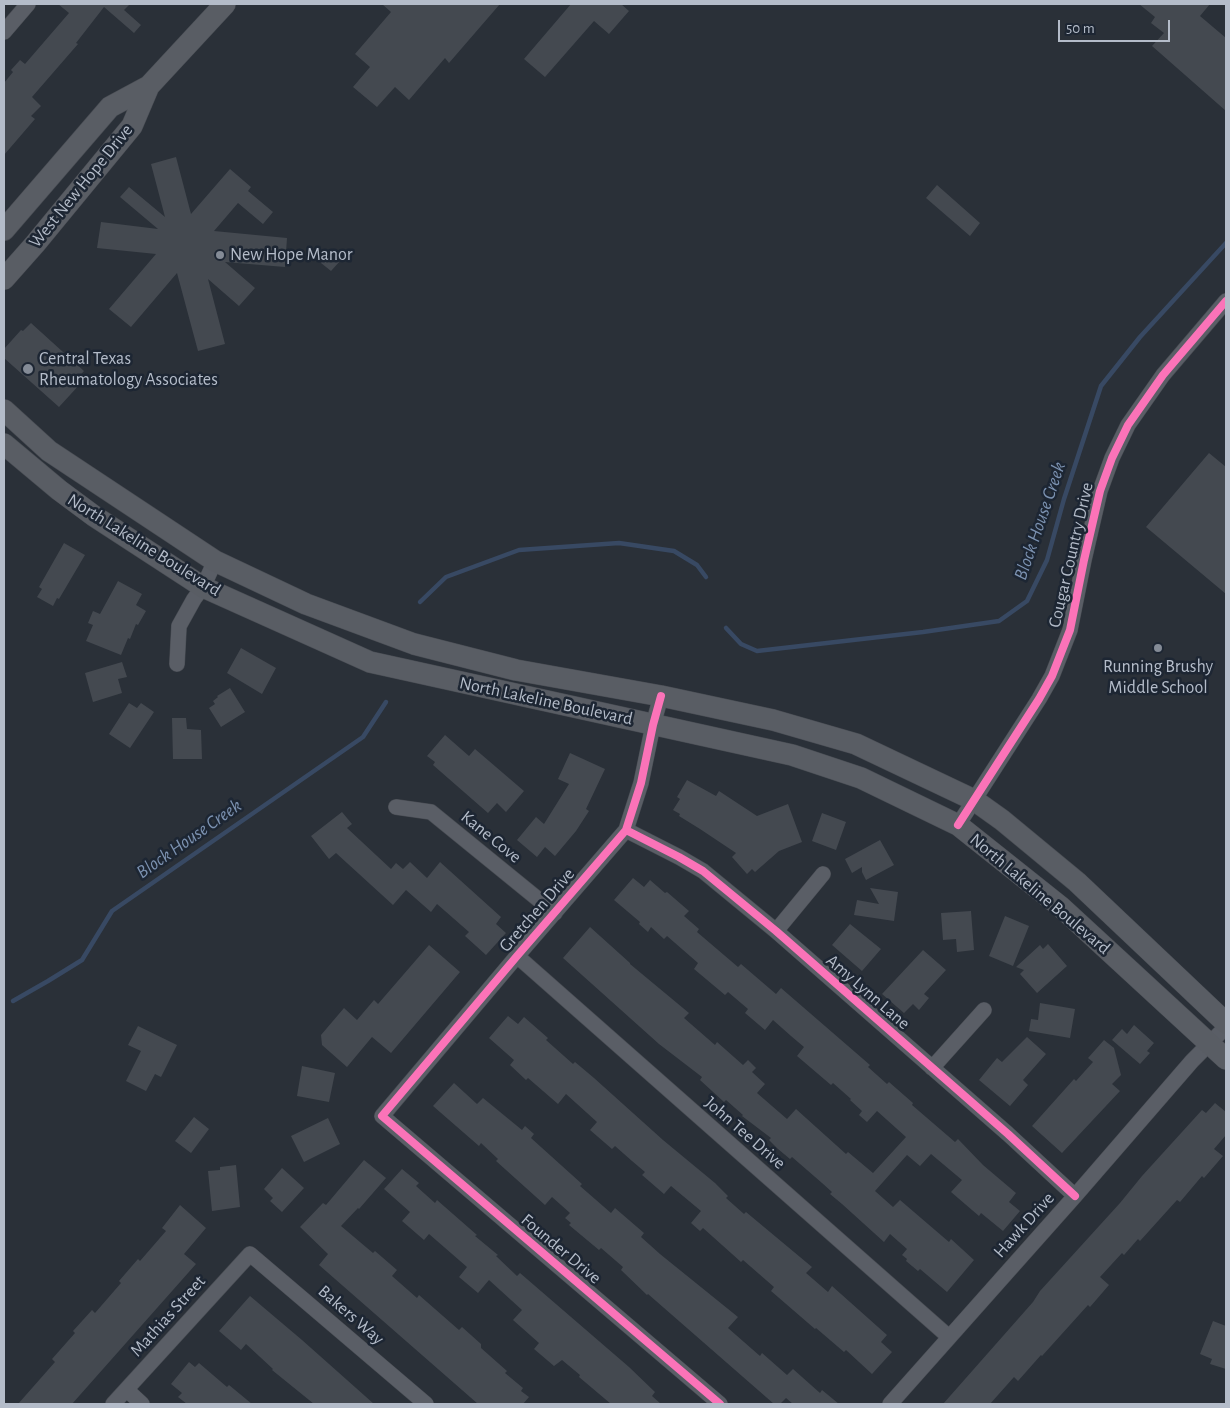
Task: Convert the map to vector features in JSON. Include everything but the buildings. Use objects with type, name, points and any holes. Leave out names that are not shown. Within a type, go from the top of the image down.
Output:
[{"type":"main road","name":"West New Hope Drive","points":[[4,230],[110,107],[149,86],[225,4]]},
{"type":"main road","name":"West New Hope Drive","points":[[4,279],[132,126],[149,86]]},
{"type":"main road","name":"North Lakeline Boulevard","points":[[4,410],[49,451],[215,561],[306,604],[414,644],[516,670],[661,696],[772,720],[856,744],[974,800],[1002,820],[1077,882],[1226,1025]]},
{"type":"main road","name":"North Lakeline Boulevard","points":[[4,444],[58,490],[94,516],[203,587],[370,662],[792,755],[861,778],[958,826],[1061,907],[1226,1059]]},
{"type":"street","points":[[4,32],[28,4]]},
{"type":"street","name":"Cougar Country Drive","points":[[958,826],[1039,699],[1062,653],[1070,630],[1100,491],[1112,458],[1124,433],[1163,375],[1226,301]]},
{"type":"street","points":[[177,664],[178,626],[203,587],[215,561]]},
{"type":"street","name":"Gretchen Drive","points":[[382,1116],[626,830],[641,783],[661,696]]},
{"type":"street","name":"Kane Cove","points":[[396,806],[431,812],[555,913]]},
{"type":"street","name":"Amy Lynn Lane","points":[[626,830],[703,871],[776,931],[1008,1134],[1074,1196]]},
{"type":"street","points":[[776,931],[823,874]]},
{"type":"street","name":"John Tee Drive","points":[[517,956],[949,1337]]},
{"type":"street","points":[[932,1068],[984,1010]]},
{"type":"street","name":"Hawk Drive","points":[[890,1404],[1192,1061],[1226,1025]]},
{"type":"street","name":"Founder Drive","points":[[382,1116],[720,1404]]},
{"type":"street","name":"Mathias Street","points":[[113,1404],[250,1254]]},
{"type":"street","name":"Bakers Way","points":[[250,1254],[426,1404]]},
{"type":"street","points":[[126,1390],[142,1404]]},
{"type":"waterway","name":"Block House Creek","points":[[726,628],[741,644],[757,651],[923,632],[999,621],[1027,601],[1047,560],[1064,499],[1101,386],[1140,337],[1226,243]]},
{"type":"waterway","name":"Block House Creek","points":[[420,602],[446,577],[519,550],[619,543],[674,551],[697,565],[706,577]]},
{"type":"waterway","name":"Block House Creek","points":[[13,1001],[82,960],[112,911],[363,737],[386,702]]},
{"type":"cycle path","points":[[958,825],[1052,676],[1070,630],[1100,491],[1112,458],[1128,425],[1163,375],[1226,301]]},
{"type":"cycle path","points":[[661,696],[641,783],[626,830],[382,1116],[720,1404]]},
{"type":"cycle path","points":[[626,830],[703,871],[776,931],[1008,1134],[1075,1196]]},
{"type":"place","name":"New Hope Manor","points":[[220,255]]},
{"type":"place","name":"Central Texas Rheumatology Associates","points":[[28,369]]},
{"type":"place","name":"Running Brushy Middle School","points":[[1158,648]]}]
